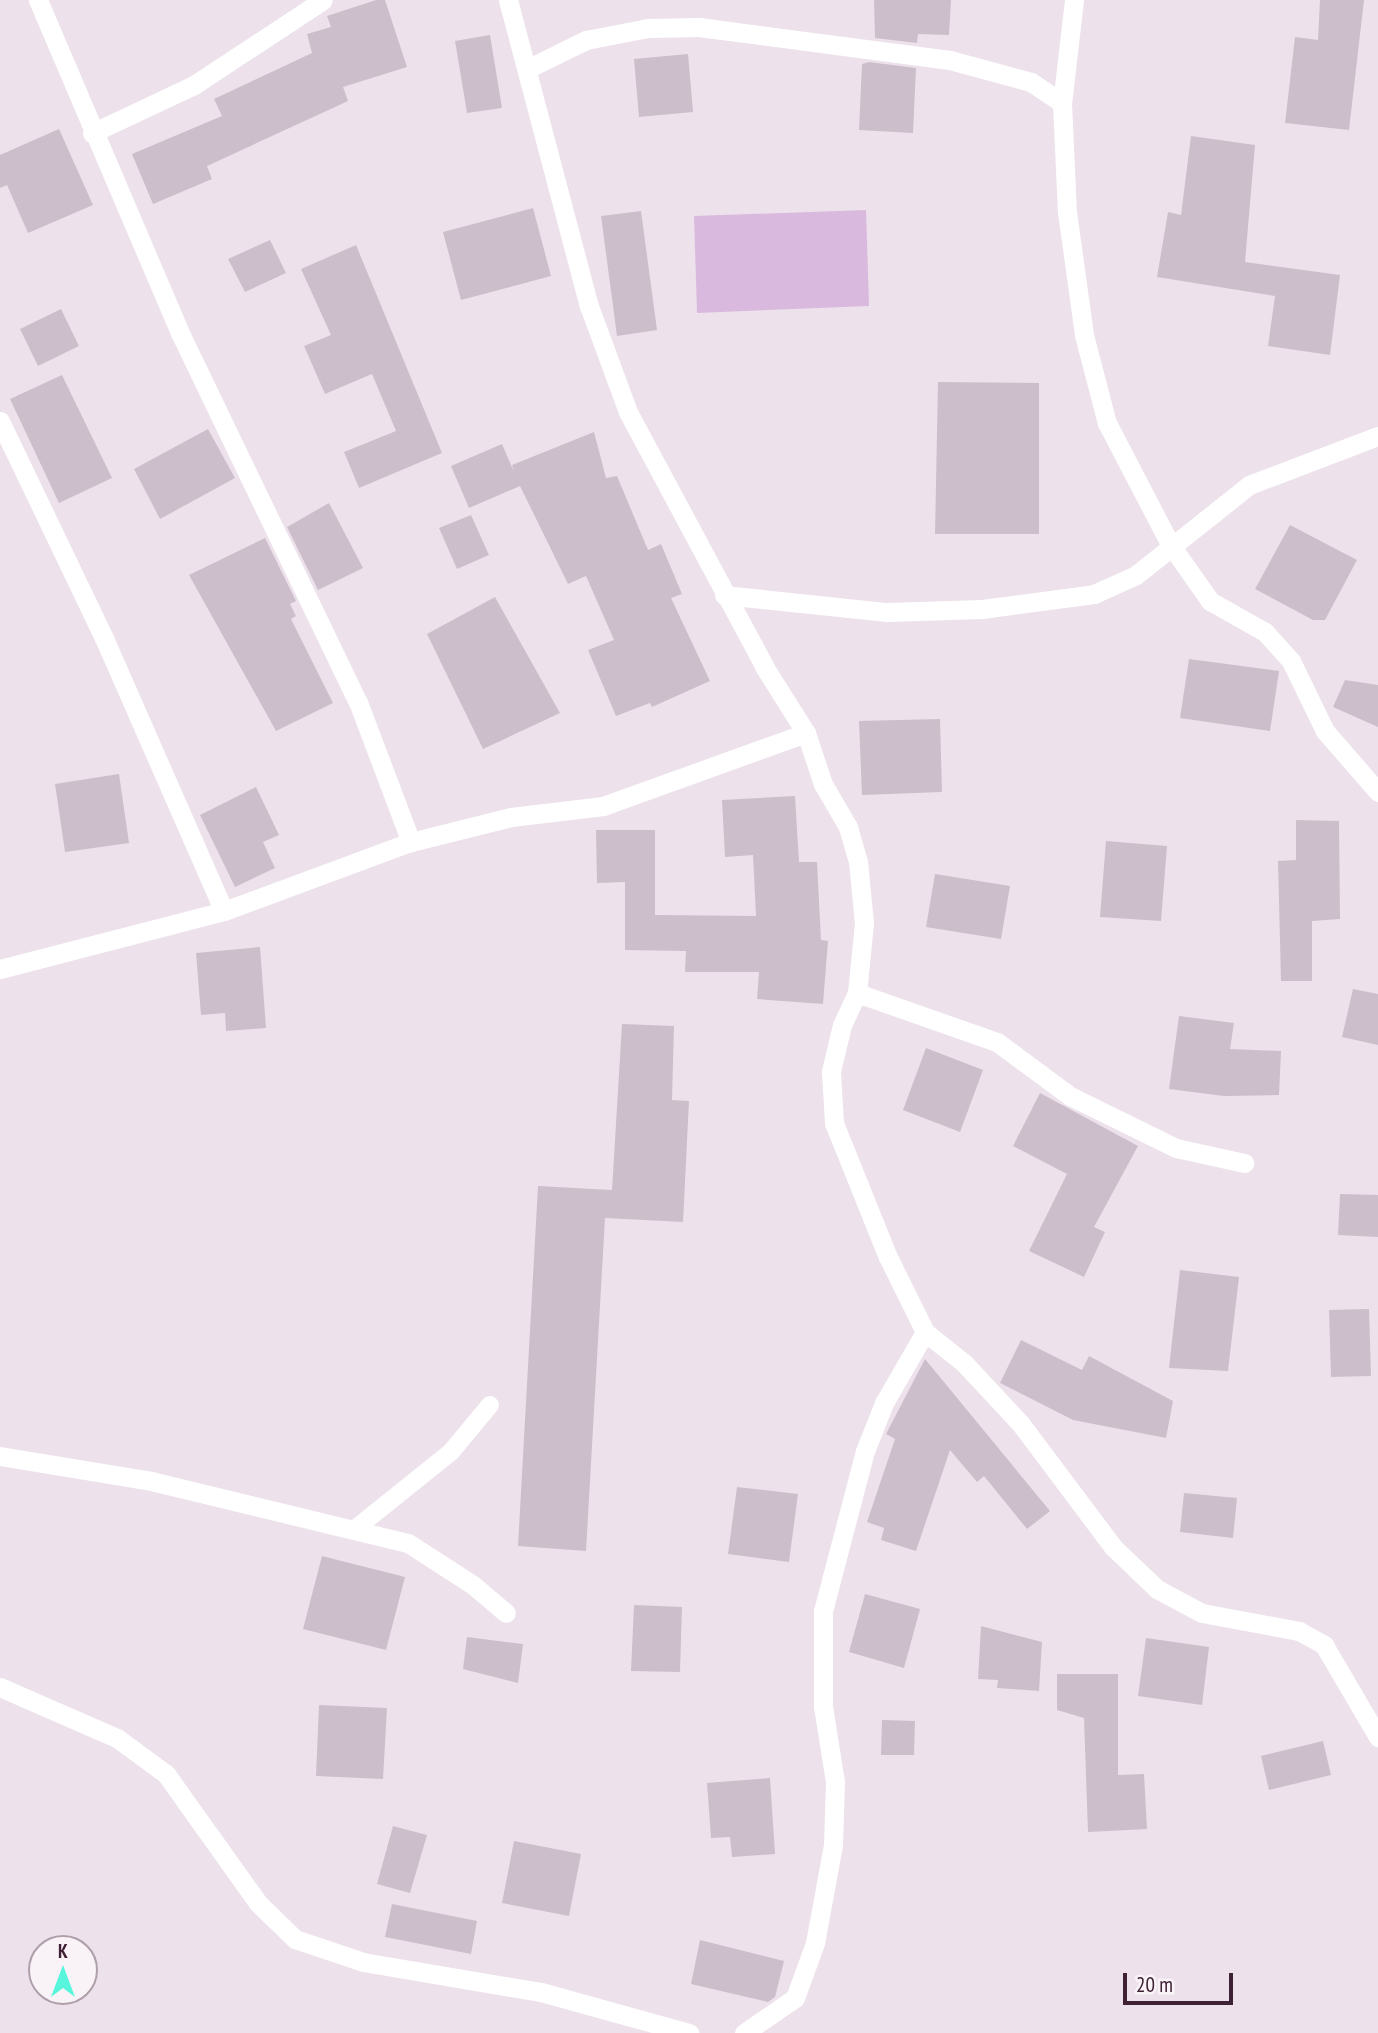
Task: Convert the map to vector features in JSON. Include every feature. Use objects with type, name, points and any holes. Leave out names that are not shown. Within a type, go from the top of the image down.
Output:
[{"type":"street","points":[[38,0],[92,133],[181,335],[358,702],[411,842]]},
{"type":"street","points":[[92,133],[194,85],[323,0]]},
{"type":"street","points":[[508,0],[589,306],[628,412],[724,595],[806,733],[858,861],[864,923],[857,993],[842,1025],[831,1071],[834,1124],[887,1257],[926,1332],[964,1363],[1020,1423],[1113,1547],[1157,1590],[1202,1614],[1299,1631],[1324,1645],[1378,1737]]},
{"type":"street","points":[[1074,0],[1062,103],[1067,212],[1084,335],[1107,423],[1170,544],[1210,601],[1265,632],[1291,661],[1325,731],[1378,792]]},
{"type":"street","points":[[527,69],[586,40],[648,28],[699,27],[950,60],[1031,82],[1062,103]]},
{"type":"street","points":[[0,421],[98,626],[224,911]]},
{"type":"street","points":[[724,595],[887,612],[982,609],[1094,594],[1136,575],[1170,544],[1249,485],[1375,442]]},
{"type":"street","points":[[3,965],[224,911],[411,842],[510,817],[603,806],[806,733]]},
{"type":"street","points":[[857,993],[997,1042],[1070,1096],[1176,1148],[1244,1163]]},
{"type":"street","points":[[744,2033],[795,1998],[815,1943],[834,1844],[835,1783],[823,1706],[823,1611],[865,1451],[884,1403],[926,1332]]},
{"type":"street","points":[[0,1456],[150,1481],[408,1543],[473,1584],[506,1614]]},
{"type":"street","points":[[0,1687],[117,1738],[166,1774],[258,1903],[295,1939],[363,1962],[541,1992],[689,2033]]},
{"type":"lane","points":[[355,1529],[451,1452],[490,1405]]},
{"type":"shaded area","points":[[866,210],[869,306],[697,313],[694,216]]},
{"type":"building","points":[[376,0],[385,0],[407,67],[343,87],[348,101],[207,166],[212,179],[153,204],[132,154],[222,116],[214,99],[312,53],[307,34],[331,27],[327,16]]},
{"type":"building","points":[[874,0],[951,0],[949,35],[918,34],[917,43],[875,38]]},
{"type":"building","points":[[1320,0],[1364,0],[1349,130],[1285,123],[1295,37],[1318,40]]},
{"type":"building","points":[[490,35],[502,108],[467,113],[455,41]]},
{"type":"building","points":[[688,54],[693,112],[639,117],[634,59]]},
{"type":"building","points":[[869,62],[916,68],[913,133],[859,130],[862,64]]},
{"type":"building","points":[[59,129],[93,205],[28,233],[7,185],[0,188],[0,155]]},
{"type":"building","points":[[1191,136],[1255,145],[1245,262],[1340,275],[1330,355],[1268,346],[1275,296],[1157,277],[1168,212],[1181,215]]},
{"type":"building","points":[[533,208],[551,276],[461,300],[443,232]]},
{"type":"building","points":[[641,211],[657,330],[617,336],[601,216]]},
{"type":"building","points":[[270,240],[286,273],[245,292],[228,259]]},
{"type":"building","points":[[356,245],[442,453],[359,488],[344,452],[396,431],[372,374],[325,394],[304,346],[331,335],[301,269]]},
{"type":"building","points":[[61,309],[79,346],[38,366],[20,329]]},
{"type":"building","points":[[62,375],[112,478],[59,503],[10,399]]},
{"type":"building","points":[[938,382],[1039,383],[1039,534],[935,534]]},
{"type":"building","points":[[208,429],[235,478],[160,519],[134,469]]},
{"type":"building","points":[[594,432],[606,478],[617,476],[648,550],[661,544],[682,594],[671,598],[710,681],[652,707],[650,703],[616,716],[588,650],[614,640],[586,576],[568,584],[520,486],[469,508],[451,466],[502,444],[514,472],[512,465]]},
{"type":"building","points":[[329,503],[363,568],[318,590],[287,527]]},
{"type":"building","points":[[471,515],[489,555],[457,569],[439,528]]},
{"type":"building","points":[[1290,525],[1357,560],[1325,620],[1313,620],[1255,589]]},
{"type":"building","points":[[265,538],[296,601],[290,604],[296,616],[291,619],[333,703],[276,731],[189,575]]},
{"type":"building","points":[[495,597],[560,713],[483,749],[427,634]]},
{"type":"building","points":[[1189,659],[1279,671],[1270,731],[1180,718]]},
{"type":"building","points":[[1345,680],[1378,685],[1378,727],[1333,707]]},
{"type":"building","points":[[940,719],[942,792],[862,795],[859,721]]},
{"type":"building","points":[[119,774],[129,843],[65,852],[55,784]]},
{"type":"building","points":[[256,787],[279,835],[263,842],[275,868],[235,887],[200,815]]},
{"type":"building","points":[[795,796],[799,862],[817,862],[821,940],[828,941],[823,1004],[757,999],[759,972],[685,972],[686,951],[625,950],[625,882],[597,883],[596,830],[655,830],[655,915],[756,916],[753,855],[725,857],[722,800]]},
{"type":"building","points":[[1296,820],[1339,821],[1340,919],[1312,921],[1312,981],[1281,981],[1278,861],[1296,860]]},
{"type":"building","points":[[1106,841],[1167,846],[1161,921],[1100,917]]},
{"type":"building","points":[[935,874],[1010,886],[1001,939],[926,927]]},
{"type":"building","points":[[260,947],[266,1028],[226,1031],[225,1013],[201,1015],[196,953]]},
{"type":"building","points":[[1353,989],[1378,994],[1378,1045],[1342,1037]]},
{"type":"building","points":[[1179,1016],[1234,1023],[1230,1049],[1281,1051],[1279,1095],[1224,1096],[1169,1089]]},
{"type":"building","points":[[622,1024],[674,1026],[672,1100],[689,1101],[683,1222],[605,1218],[586,1551],[518,1546],[538,1186],[612,1190]]},
{"type":"building","points":[[926,1048],[983,1070],[960,1132],[903,1110]]},
{"type":"building","points":[[1040,1093],[1138,1146],[1094,1227],[1105,1232],[1084,1277],[1029,1251],[1067,1174],[1013,1146]]},
{"type":"building","points":[[1340,1194],[1378,1195],[1378,1237],[1338,1235]]},
{"type":"building","points":[[1180,1270],[1239,1277],[1228,1371],[1169,1368]]},
{"type":"building","points":[[1369,1309],[1371,1376],[1331,1377],[1329,1310]]},
{"type":"building","points":[[1021,1340],[1082,1370],[1089,1356],[1173,1401],[1166,1438],[1073,1420],[1000,1383]]},
{"type":"building","points":[[925,1359],[1050,1511],[1027,1529],[984,1476],[977,1482],[950,1450],[916,1551],[881,1540],[884,1528],[867,1522],[895,1439],[886,1434]]},
{"type":"building","points":[[737,1487],[798,1494],[789,1562],[728,1554]]},
{"type":"building","points":[[1184,1493],[1237,1498],[1233,1538],[1180,1532]]},
{"type":"building","points":[[322,1556],[405,1577],[386,1650],[303,1629]]},
{"type":"building","points":[[865,1594],[920,1609],[904,1668],[849,1652]]},
{"type":"building","points":[[634,1605],[682,1607],[680,1672],[631,1671]]},
{"type":"building","points":[[981,1626],[1042,1642],[1039,1691],[997,1688],[998,1680],[978,1679]]},
{"type":"building","points":[[467,1637],[523,1644],[518,1683],[463,1669]]},
{"type":"building","points":[[1146,1638],[1209,1647],[1202,1705],[1138,1696]]},
{"type":"building","points":[[1057,1674],[1118,1674],[1118,1775],[1144,1774],[1147,1829],[1088,1832],[1084,1718],[1057,1710]]},
{"type":"building","points":[[319,1705],[387,1708],[383,1779],[316,1776]]},
{"type":"building","points":[[882,1720],[915,1721],[914,1755],[881,1755]]},
{"type":"building","points":[[1323,1741],[1331,1775],[1269,1790],[1261,1756]]},
{"type":"building","points":[[770,1778],[775,1854],[732,1857],[730,1837],[711,1838],[707,1783]]},
{"type":"building","points":[[393,1826],[427,1835],[410,1893],[377,1884]]},
{"type":"building","points":[[514,1841],[581,1854],[569,1916],[502,1903]]},
{"type":"building","points":[[392,1904],[477,1921],[471,1954],[385,1937]]},
{"type":"building","points":[[700,1940],[784,1961],[775,1997],[768,2002],[691,1984]]}]
